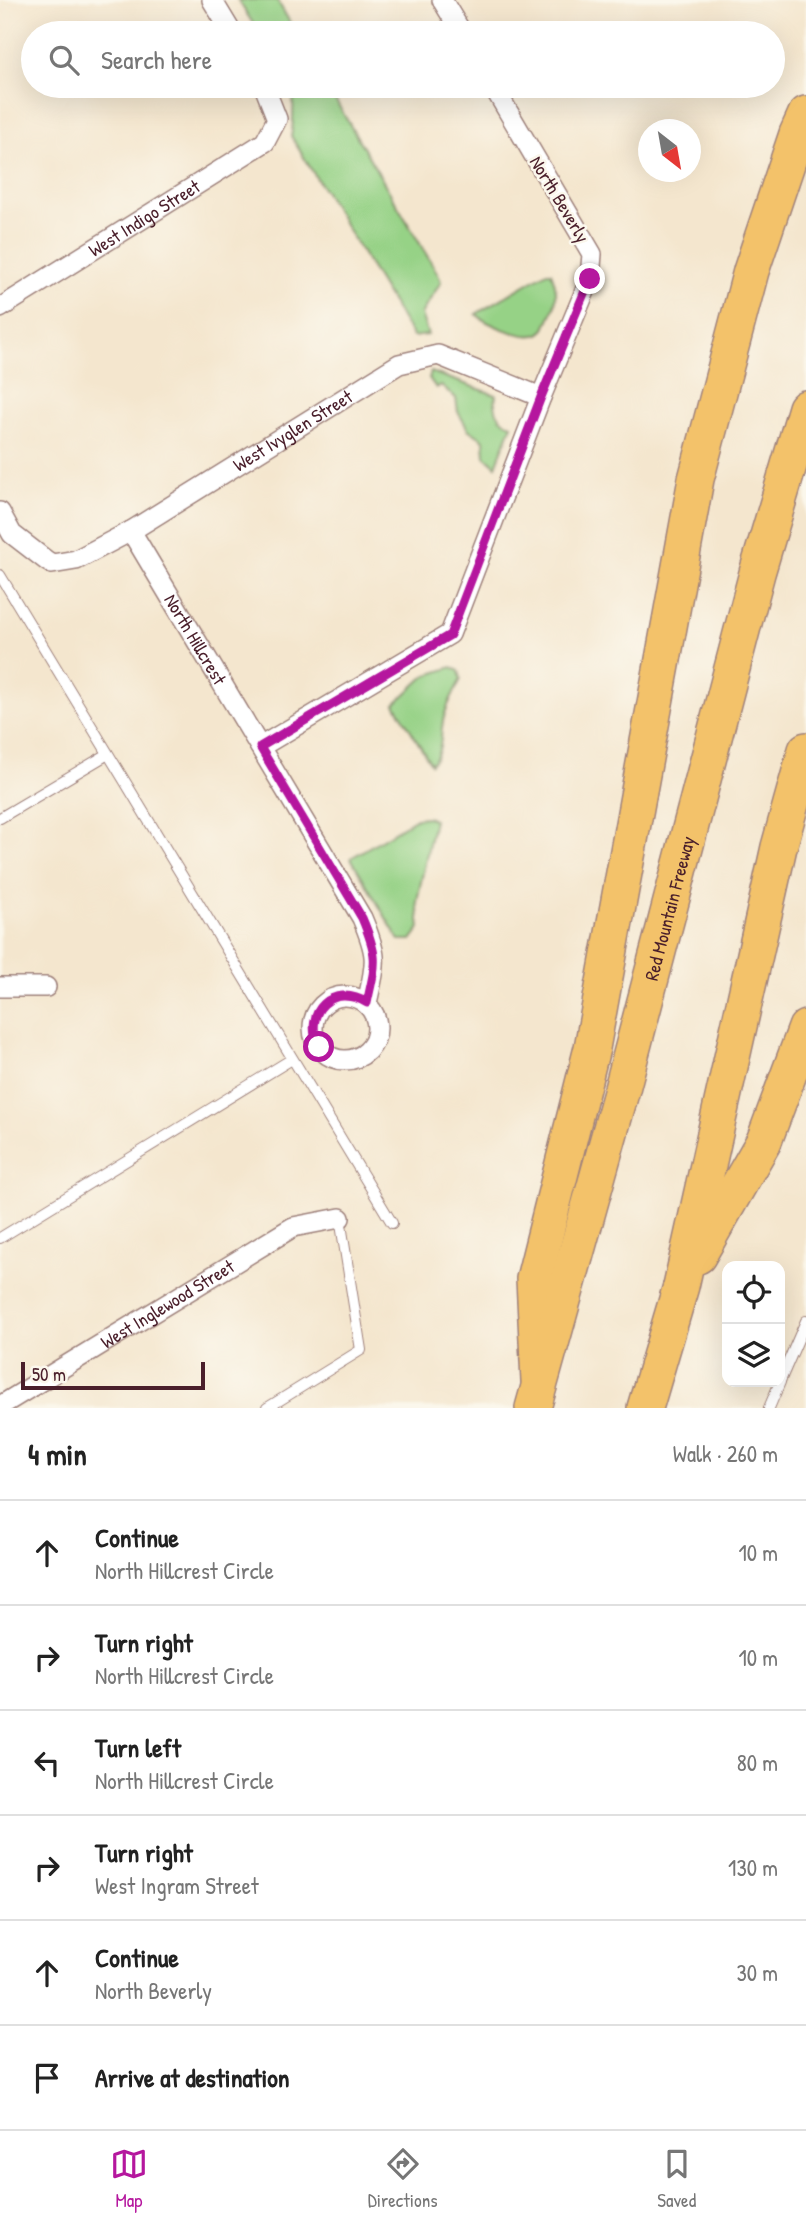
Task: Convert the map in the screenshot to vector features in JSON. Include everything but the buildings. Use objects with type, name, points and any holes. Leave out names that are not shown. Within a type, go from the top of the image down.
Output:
[{"type":"highway","points":[[536,1395],[534,1279],[592,1048],[696,480],[751,271],[806,114]]},
{"type":"highway","name":"Red Mountain Freeway","points":[[536,1395],[622,1089],[757,573],[806,408]]},
{"type":"highway","points":[[645,1408],[681,1286],[779,847],[806,751]]},
{"type":"highway","points":[[681,1286],[764,1141],[806,1028]]},
{"type":"street","points":[[212,0],[225,21]]},
{"type":"street","points":[[442,0],[455,21]]},
{"type":"street","name":"West Indigo Street","points":[[0,308],[265,142],[277,118],[269,98]]},
{"type":"street","name":"North Beverly","points":[[260,747],[450,635],[541,397],[590,279],[592,254],[500,98]]},
{"type":"street","name":"West Ivyglen Street","points":[[0,512],[12,534],[34,553],[52,564],[76,560],[131,531],[399,364],[438,355],[541,397]]},
{"type":"street","name":"North Hillcrest","points":[[131,531],[362,918],[374,946],[376,965],[367,1003]]},
{"type":"street","points":[[0,988],[46,987]]},
{"type":"street","name":"West Inglewood Street","points":[[0,1406],[293,1227],[340,1217]]},
{"type":"lane","points":[[0,575],[392,1223]]},
{"type":"lane","points":[[0,818],[108,754]]},
{"type":"lane","points":[[0,1238],[292,1059]]},
{"type":"lane","points":[[267,1408],[361,1350],[340,1217]]},
{"type":"lane","points":[[785,1370],[806,1321]]},
{"type":"lane","points":[[769,1408],[778,1387]]},
{"type":"green space","points":[[238,0],[277,0],[289,21],[251,21]]},
{"type":"green space","points":[[294,98],[334,98],[439,276],[441,282],[421,314],[428,335],[413,337],[291,136]]},
{"type":"green space","points":[[551,272],[554,281],[556,301],[545,329],[539,334],[513,332],[487,322],[476,314]]},
{"type":"green space","points":[[431,372],[496,395],[498,413],[512,425],[496,466],[485,456],[484,440],[468,429],[458,412],[456,398],[441,386],[436,388],[429,378]]},
{"type":"green space","points":[[452,667],[459,671],[461,679],[446,710],[439,749],[431,764],[395,704],[425,676]]},
{"type":"green space","points":[[427,817],[434,820],[417,901],[420,928],[411,940],[399,940],[351,858],[417,818]]},
{"type":"route","points":[[319,1047],[313,1027],[320,1007],[337,996],[358,998],[367,1003],[376,965],[374,946],[362,918],[260,747],[450,635],[541,397],[590,279]]}]
